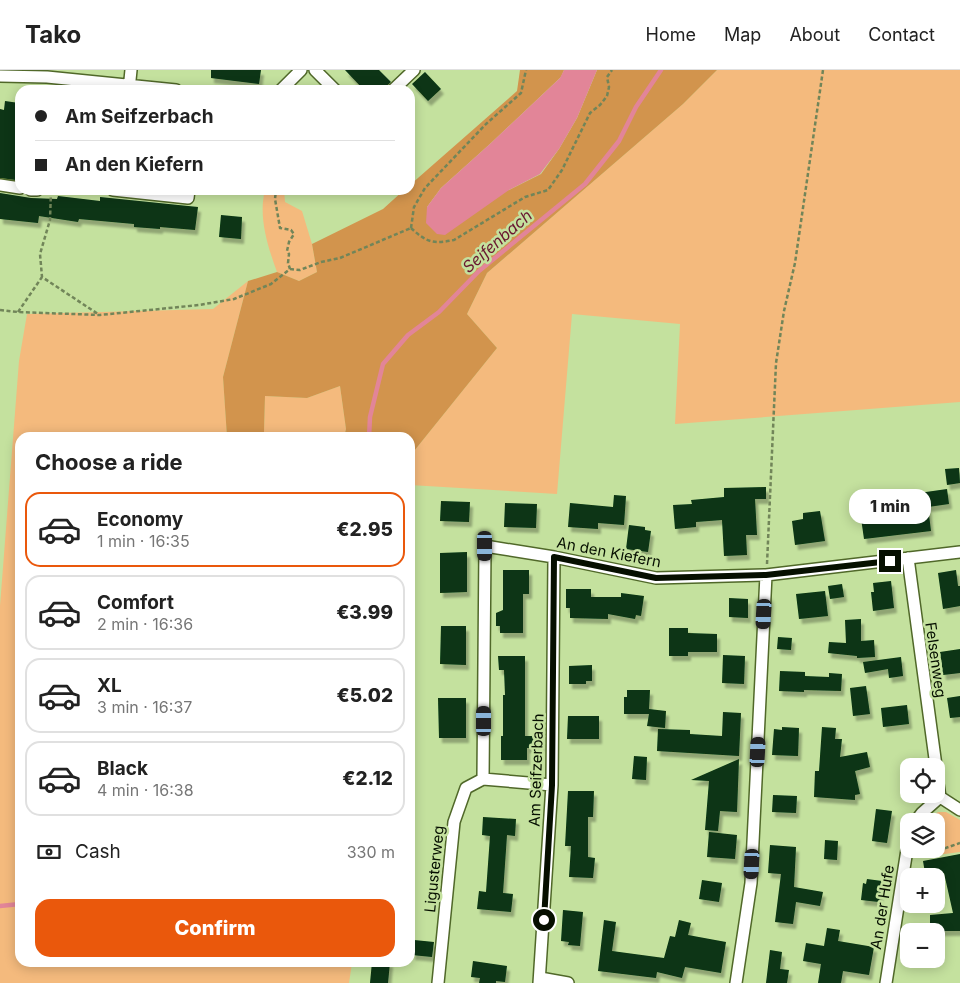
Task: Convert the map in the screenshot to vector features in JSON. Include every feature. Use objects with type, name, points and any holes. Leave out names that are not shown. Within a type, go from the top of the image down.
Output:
[{"type":"street","points":[[129,85],[131,70]]},
{"type":"street","points":[[286,85],[302,70]]},
{"type":"street","points":[[315,70],[330,85]]},
{"type":"street","points":[[398,85],[414,70]]},
{"type":"street","points":[[0,76],[48,74],[59,84],[76,85]]},
{"type":"street","points":[[0,185],[15,187]]},
{"type":"street","points":[[162,195],[188,198],[188,195]]},
{"type":"street","name":"An den Kiefern","points":[[483,779],[485,546],[554,557],[656,578],[766,575],[960,552]]},
{"type":"street","name":"Am Seifzerbach","points":[[540,980],[552,785],[554,557]]},
{"type":"street","name":"Felsenweg","points":[[908,558],[935,758]]},
{"type":"street","points":[[736,983],[751,882],[766,575]]},
{"type":"street","points":[[483,779],[552,785]]},
{"type":"street","name":"Ligusterweg","points":[[438,983],[454,822],[466,788],[483,779]]},
{"type":"street","points":[[945,800],[960,810]]},
{"type":"street","points":[[922,813],[933,803]]},
{"type":"street","name":"An der Hufe","points":[[886,983],[906,858]]},
{"type":"street","points":[[540,980],[568,983]]},
{"type":"path","points":[[412,228],[414,207],[426,188],[486,124],[521,93],[526,70]]},
{"type":"path","points":[[412,228],[430,242],[442,243],[454,240],[525,197],[548,190],[562,170],[590,113],[607,96],[609,87],[607,77],[612,70]]},
{"type":"path","points":[[766,575],[776,363],[784,311],[795,263],[823,70]]},
{"type":"path","points":[[18,312],[42,277],[40,254],[50,220],[51,195]]},
{"type":"path","points":[[276,195],[280,228],[290,230],[294,234],[286,251],[289,254],[288,263],[290,268]]},
{"type":"path","points":[[0,310],[100,315],[199,306],[234,299],[270,284],[290,268],[300,270],[321,262],[340,258],[412,228]]},
{"type":"path","points":[[42,277],[100,315]]},
{"type":"path","points":[[945,848],[960,843]]},
{"type":"shaded area","points":[[520,70],[564,70],[561,77],[441,188],[427,207],[509,190],[541,174],[559,149],[577,118],[597,70],[717,70],[683,104],[487,273],[467,314],[497,348],[415,450],[415,432],[345,432],[340,386],[307,398],[265,396],[264,432],[227,432],[223,377],[248,281],[277,272],[299,281],[317,272],[312,244],[383,209],[398,195],[415,195],[415,181],[517,91]]},
{"type":"shaded area","points":[[564,70],[597,70],[577,118],[559,149],[540,174],[509,190],[445,235],[437,234],[426,223],[427,207],[441,188],[560,78]]},
{"type":"shaded area","points":[[717,70],[960,70],[960,402],[675,424],[680,324],[572,314],[557,494],[415,485],[415,450],[497,348],[467,314],[487,273],[683,104]]},
{"type":"shaded area","points":[[264,195],[284,195],[285,202],[302,211],[312,244],[317,272],[299,281],[277,272],[265,232]]},
{"type":"shaded area","points":[[248,281],[223,377],[227,432],[15,432],[15,967],[351,967],[349,983],[0,983],[0,606],[19,361],[27,314],[213,309]]},
{"type":"shaded area","points":[[340,386],[345,432],[264,432],[265,396],[307,398]]},
{"type":"shaded area","points":[[946,812],[960,820],[960,852],[945,854],[945,813],[937,813]]},
{"type":"building","points":[[211,70],[261,70],[259,84],[211,78]]},
{"type":"building","points":[[345,70],[379,70],[391,82],[388,85],[359,85]]},
{"type":"building","points":[[425,72],[441,89],[428,101],[412,84]]},
{"type":"building","points":[[5,101],[15,102],[15,180],[0,178],[0,109],[4,110]]},
{"type":"building","points":[[0,193],[31,198],[57,199],[58,196],[100,201],[100,197],[198,207],[195,230],[134,227],[134,224],[79,219],[78,222],[39,216],[38,223],[0,219]]},
{"type":"building","points":[[221,215],[242,217],[241,239],[219,237]]},
{"type":"building","points":[[959,468],[960,483],[947,485],[945,469]]},
{"type":"building","points":[[766,487],[766,499],[755,499],[757,535],[746,535],[747,555],[724,556],[722,520],[696,522],[696,527],[675,529],[673,505],[692,504],[691,500],[724,497],[724,488]]},
{"type":"building","points":[[947,489],[949,504],[928,507],[931,531],[864,539],[861,518],[907,513],[905,495]]},
{"type":"building","points":[[614,495],[626,496],[624,525],[598,523],[598,529],[568,527],[570,503],[613,507]]},
{"type":"building","points":[[441,501],[470,502],[469,522],[440,521]]},
{"type":"building","points":[[505,503],[537,504],[536,528],[504,527]]},
{"type":"building","points":[[820,511],[825,541],[795,545],[792,521],[803,519],[803,513]]},
{"type":"building","points":[[629,525],[645,527],[645,530],[651,531],[648,552],[626,549]]},
{"type":"building","points":[[467,552],[467,592],[440,593],[440,553]]},
{"type":"building","points":[[503,570],[529,570],[529,594],[523,594],[523,633],[500,633],[500,626],[496,626],[496,613],[503,610]]},
{"type":"building","points":[[956,570],[958,586],[960,586],[960,606],[943,609],[938,573]]},
{"type":"building","points":[[891,581],[894,608],[873,611],[871,592],[874,592],[873,583]]},
{"type":"building","points":[[842,584],[844,597],[830,599],[828,586]]},
{"type":"building","points":[[566,589],[591,589],[591,597],[621,597],[621,593],[644,596],[641,616],[636,615],[635,619],[608,614],[608,619],[570,618],[570,608],[566,608]]},
{"type":"building","points":[[825,591],[828,616],[799,619],[796,594]]},
{"type":"building","points":[[729,598],[748,599],[748,618],[729,617]]},
{"type":"building","points":[[861,619],[861,641],[874,640],[875,657],[857,658],[857,656],[828,653],[829,642],[846,643],[845,620]]},
{"type":"building","points":[[441,626],[466,626],[466,665],[440,664]]},
{"type":"building","points":[[669,628],[688,628],[688,633],[717,634],[717,652],[688,652],[688,656],[669,656]]},
{"type":"building","points":[[778,637],[792,638],[791,650],[777,649]]},
{"type":"building","points":[[960,649],[960,673],[943,675],[940,652]]},
{"type":"building","points":[[723,655],[745,656],[744,684],[722,683]]},
{"type":"building","points":[[498,656],[525,656],[525,736],[541,736],[541,748],[527,748],[527,760],[501,760],[503,695],[505,695],[504,670],[499,670]]},
{"type":"building","points":[[901,657],[903,676],[889,678],[888,669],[865,673],[863,662]]},
{"type":"building","points":[[592,665],[592,681],[586,681],[586,684],[569,684],[569,666]]},
{"type":"building","points":[[780,671],[805,672],[805,676],[829,677],[829,673],[842,674],[841,691],[779,691]]},
{"type":"building","points":[[866,686],[870,714],[853,716],[850,688]]},
{"type":"building","points":[[627,690],[650,690],[649,709],[666,711],[665,728],[647,726],[649,714],[624,714],[624,697],[627,697]]},
{"type":"building","points":[[960,696],[960,717],[950,718],[947,698]]},
{"type":"building","points":[[438,698],[466,698],[466,738],[439,738]]},
{"type":"building","points":[[907,705],[909,724],[883,727],[881,708]]},
{"type":"building","points":[[723,712],[741,713],[739,756],[657,751],[658,729],[690,730],[690,734],[722,736]]},
{"type":"building","points":[[568,716],[599,716],[599,739],[567,739]]},
{"type":"building","points":[[782,727],[799,728],[798,756],[772,755],[774,729],[782,730]]},
{"type":"building","points":[[822,727],[836,728],[835,739],[842,739],[840,757],[867,752],[870,767],[855,771],[860,794],[855,795],[855,800],[814,797],[815,771],[819,771]]},
{"type":"building","points":[[634,756],[647,757],[646,780],[632,779]]},
{"type":"building","points":[[739,759],[737,812],[720,811],[718,831],[705,830],[709,781],[691,780]]},
{"type":"building","points":[[568,791],[594,791],[593,817],[588,817],[588,857],[595,858],[593,878],[569,877],[571,846],[565,846]]},
{"type":"building","points":[[773,795],[797,796],[796,813],[772,812]]},
{"type":"building","points":[[876,809],[892,811],[887,843],[872,841]]},
{"type":"building","points":[[483,817],[516,819],[515,836],[507,835],[503,893],[513,894],[511,912],[477,909],[479,891],[486,892],[490,836],[482,835]]},
{"type":"building","points":[[709,832],[737,835],[735,859],[707,857]]},
{"type":"building","points":[[825,840],[838,841],[837,860],[824,859]]},
{"type":"building","points":[[770,845],[796,847],[794,887],[823,892],[820,906],[796,902],[793,924],[775,922],[781,874],[768,873]]},
{"type":"building","points":[[960,854],[960,931],[945,931],[945,923],[930,923],[930,915],[953,913],[945,877],[945,868],[924,868],[923,861]]},
{"type":"building","points":[[867,879],[882,881],[879,902],[861,900],[863,883],[866,884]]},
{"type":"building","points":[[702,880],[722,883],[719,902],[699,899]]},
{"type":"building","points":[[563,910],[583,912],[580,946],[568,945],[569,942],[561,941]]},
{"type":"building","points":[[604,920],[616,922],[612,951],[664,958],[670,936],[675,937],[679,920],[691,923],[688,935],[726,942],[721,973],[685,967],[682,978],[657,972],[656,978],[598,971]]},
{"type":"building","points":[[827,928],[840,930],[838,941],[874,947],[869,975],[843,971],[841,983],[818,983],[821,964],[803,961],[806,943],[824,946]]},
{"type":"building","points":[[415,940],[434,942],[432,957],[415,955]]},
{"type":"building","points":[[770,950],[782,952],[780,969],[789,970],[787,983],[766,983]]},
{"type":"building","points":[[473,961],[507,966],[505,982],[479,983],[480,978],[471,977]]},
{"type":"building","points":[[372,967],[390,967],[388,983],[370,983]]},
{"type":"waterway","name":"Seifenbach","points":[[369,432],[370,417],[383,364],[408,335],[439,312],[479,271],[585,184],[619,141],[636,107],[661,70]]},
{"type":"waterway","name":"Seifenbach","points":[[0,906],[15,904]]},
{"type":"route","points":[[544,920],[552,785],[554,557],[656,578],[766,575],[890,561]]}]
